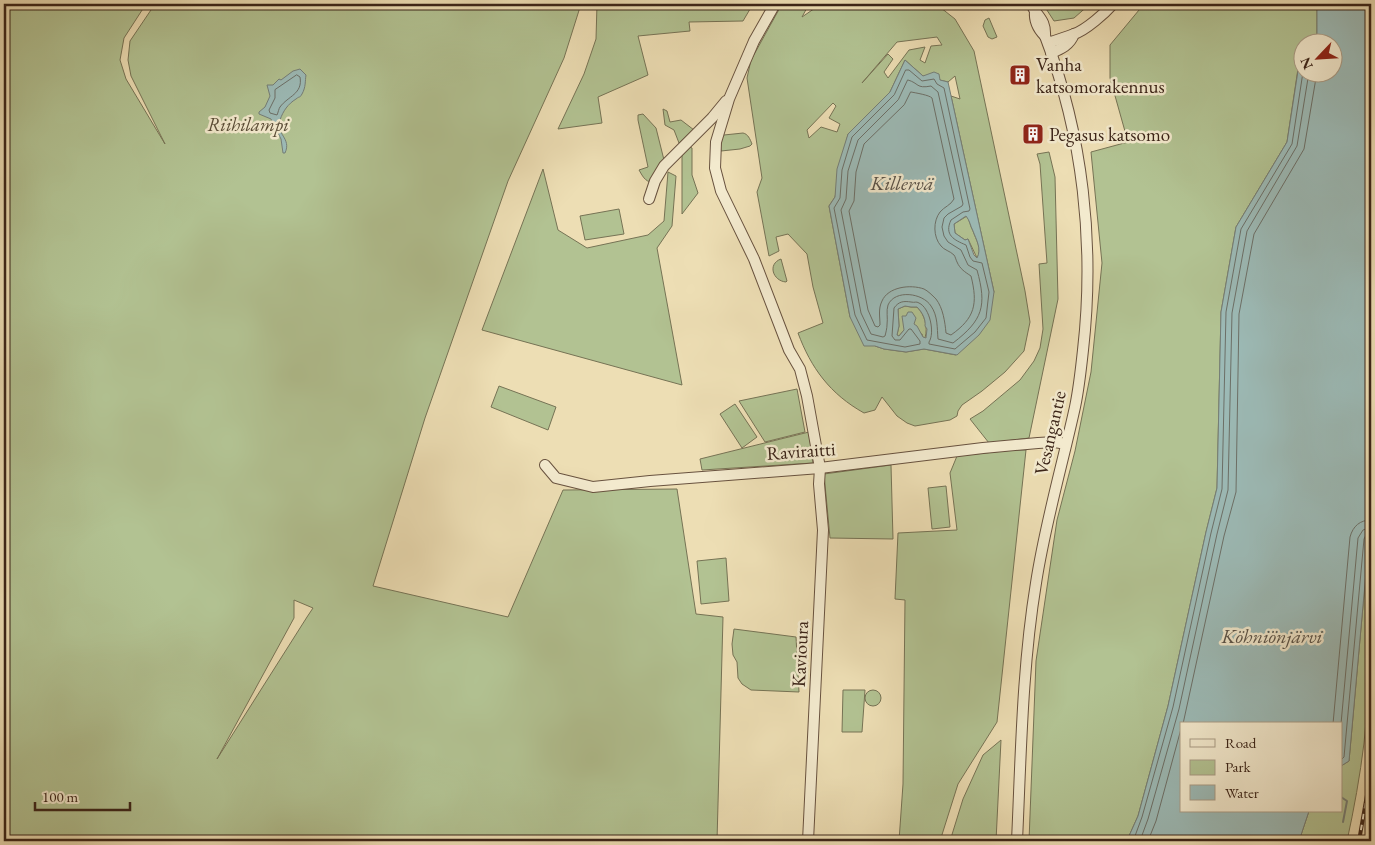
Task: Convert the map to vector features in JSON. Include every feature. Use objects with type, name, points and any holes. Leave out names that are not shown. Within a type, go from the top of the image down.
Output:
[{"type":"street","points":[[649,199],[655,182],[664,166],[729,99],[754,40],[775,4]]},
{"type":"street","points":[[1046,39],[1074,34],[1100,17],[1113,4]]},
{"type":"street","name":"Vesangantie","points":[[1017,841],[1026,664],[1030,623],[1042,544],[1075,407],[1086,324],[1088,283],[1086,212],[1073,130],[1046,39],[1038,30],[1034,19],[1033,7]]},
{"type":"street","points":[[1051,54],[1068,44],[1074,34]]},
{"type":"street","name":"Kavioura","points":[[729,99],[716,142],[716,168],[720,190],[754,259],[789,350],[800,369],[807,396],[820,468],[819,484],[823,536],[808,841]]},
{"type":"street","name":"Raviraitti","points":[[545,465],[556,478],[593,487],[820,468],[983,448],[1054,442],[1066,444]]},
{"type":"green space","points":[[4,4],[146,4],[124,38],[120,60],[126,79],[165,144],[131,76],[128,60],[130,41],[155,4],[581,4],[564,58],[508,181],[425,418],[373,586],[508,617],[563,490],[677,489],[696,614],[723,617],[717,841],[4,841]],"holes":[[[294,600],[313,608],[307,617],[217,759],[294,618]]]},
{"type":"green space","points":[[597,4],[753,4],[743,21],[689,22],[690,31],[638,36],[648,75],[598,97],[602,123],[558,129],[584,74],[596,39]]},
{"type":"green space","points":[[782,4],[809,4],[802,17],[821,4],[936,4],[955,19],[974,51],[1030,322],[1024,351],[1005,372],[962,405],[957,416],[950,420],[915,426],[897,416],[882,397],[875,410],[864,413],[852,406],[832,389],[809,358],[798,333],[823,323],[813,287],[807,254],[788,234],[776,237],[779,251],[769,256],[757,192],[762,178],[747,78],[751,60]],"holes":[[[937,37],[942,45],[931,46],[925,63],[920,60],[925,47],[909,50],[888,78],[884,72],[893,59],[888,54],[862,83],[897,42]],[[905,60],[923,76],[948,82],[955,76],[960,99],[951,96],[994,292],[956,355],[924,349],[906,352],[875,346],[850,317],[829,206],[835,197],[848,134],[890,92]],[[833,103],[836,106],[829,118],[840,124],[837,132],[821,127],[809,138],[807,130]]]},
{"type":"green space","points":[[1043,4],[1090,4],[1074,18],[1054,21]]},
{"type":"green space","points":[[1144,4],[1317,4],[1317,32],[1292,32],[1292,82],[1296,82],[1287,142],[1236,227],[1221,312],[1217,488],[1168,706],[1138,816],[1129,836],[1130,841],[1029,841],[1036,661],[1057,520],[1075,451],[1091,372],[1102,263],[1091,152],[1128,142],[1110,78],[1110,45]]},
{"type":"green space","points":[[989,18],[997,37],[992,39],[988,37],[983,26],[985,20]]},
{"type":"green space","points":[[663,109],[667,111],[670,122],[681,120],[694,130],[679,143],[674,130],[665,125]]},
{"type":"green space","points":[[643,114],[656,128],[664,160],[652,182],[646,180],[639,170],[648,167],[638,120],[638,115]]},
{"type":"green space","points":[[743,133],[750,139],[752,144],[750,146],[721,151],[719,138],[724,135]]},
{"type":"green space","points":[[690,147],[692,148],[692,175],[698,193],[682,214],[682,155]]},
{"type":"green space","points":[[1049,152],[1055,177],[1058,299],[1029,438],[989,443],[970,419],[983,411],[1020,380],[1034,361],[1040,348],[1043,329],[1039,264],[1047,263],[1040,164],[1037,154]]},
{"type":"green space","points":[[543,169],[558,230],[587,248],[648,235],[664,221],[668,172],[676,176],[672,226],[657,248],[682,385],[482,330]]},
{"type":"green space","points":[[619,209],[624,234],[585,240],[580,216]]},
{"type":"green space","points":[[967,216],[978,245],[979,255],[977,258],[968,239],[965,240],[955,233],[954,224]]},
{"type":"green space","points":[[781,259],[786,282],[778,279],[773,272],[774,265]]},
{"type":"green space","points":[[905,306],[917,307],[924,317],[926,325],[925,338],[923,338],[922,334],[904,330],[899,336],[897,335],[899,326],[898,309]]},
{"type":"green space","points":[[499,386],[556,407],[548,430],[491,407]]},
{"type":"green space","points":[[797,389],[805,432],[765,442],[739,401]]},
{"type":"green space","points":[[735,404],[757,437],[742,448],[720,414]]},
{"type":"green space","points":[[809,432],[813,463],[702,470],[700,459]]},
{"type":"green space","points":[[1026,450],[997,722],[958,784],[940,841],[899,841],[903,784],[905,600],[895,599],[898,533],[957,530],[950,473],[957,456]]},
{"type":"green space","points":[[891,465],[893,539],[830,538],[824,474]]},
{"type":"green space","points":[[946,486],[950,527],[932,529],[928,488]]},
{"type":"green space","points":[[1371,517],[1367,715],[1361,768],[1347,841],[1299,841],[1309,812],[1342,812],[1342,765],[1349,761]]},
{"type":"green space","points":[[726,558],[729,601],[701,604],[697,561]]},
{"type":"green space","points":[[734,629],[796,637],[799,692],[751,690],[742,684],[738,678],[737,662],[733,655]]},
{"type":"green space","points":[[843,690],[865,690],[862,732],[842,732]]},
{"type":"green space","points":[[873,690],[881,698],[873,706],[865,698]]},
{"type":"green space","points":[[1001,740],[996,841],[950,841],[963,799],[983,755]]},
{"type":"water","name":"Köhniönjärvi","points":[[1317,4],[1371,4],[1371,517],[1349,761],[1342,765],[1342,722],[1180,722],[1180,812],[1309,812],[1299,841],[1130,841],[1129,836],[1138,816],[1168,706],[1217,488],[1221,312],[1236,227],[1287,142],[1296,82],[1342,82],[1342,32],[1317,32]]},
{"type":"water","name":"Killervä","points":[[905,60],[923,76],[934,72],[939,74],[940,80],[948,82],[994,292],[990,320],[979,335],[957,355],[924,349],[906,352],[875,346],[864,346],[850,317],[829,206],[835,197],[837,169],[848,134],[890,92]],"holes":[[[966,216],[978,244],[977,258],[968,239],[965,240],[955,233],[954,224]],[[905,306],[917,307],[922,313],[927,329],[926,338],[923,337],[914,324],[916,318],[912,312],[902,316],[904,330],[899,336],[897,335],[899,326],[898,309]]]},
{"type":"water","name":"Riihilampi","points":[[300,69],[306,75],[305,86],[300,97],[286,108],[280,120],[280,129],[287,148],[285,153],[283,153],[281,139],[271,119],[259,114],[259,112],[265,107],[270,96],[267,85],[273,85],[279,79],[281,80],[293,71]]},
{"type":"waterway","points":[[1342,798],[1347,801],[1343,822]]},
{"type":"railway","points":[[1359,841],[1371,772]]},
{"type":"place","name":"Vanha katsomorakennus","points":[[1020,75]]},
{"type":"place","name":"Pegasus katsomo","points":[[1033,134]]}]
